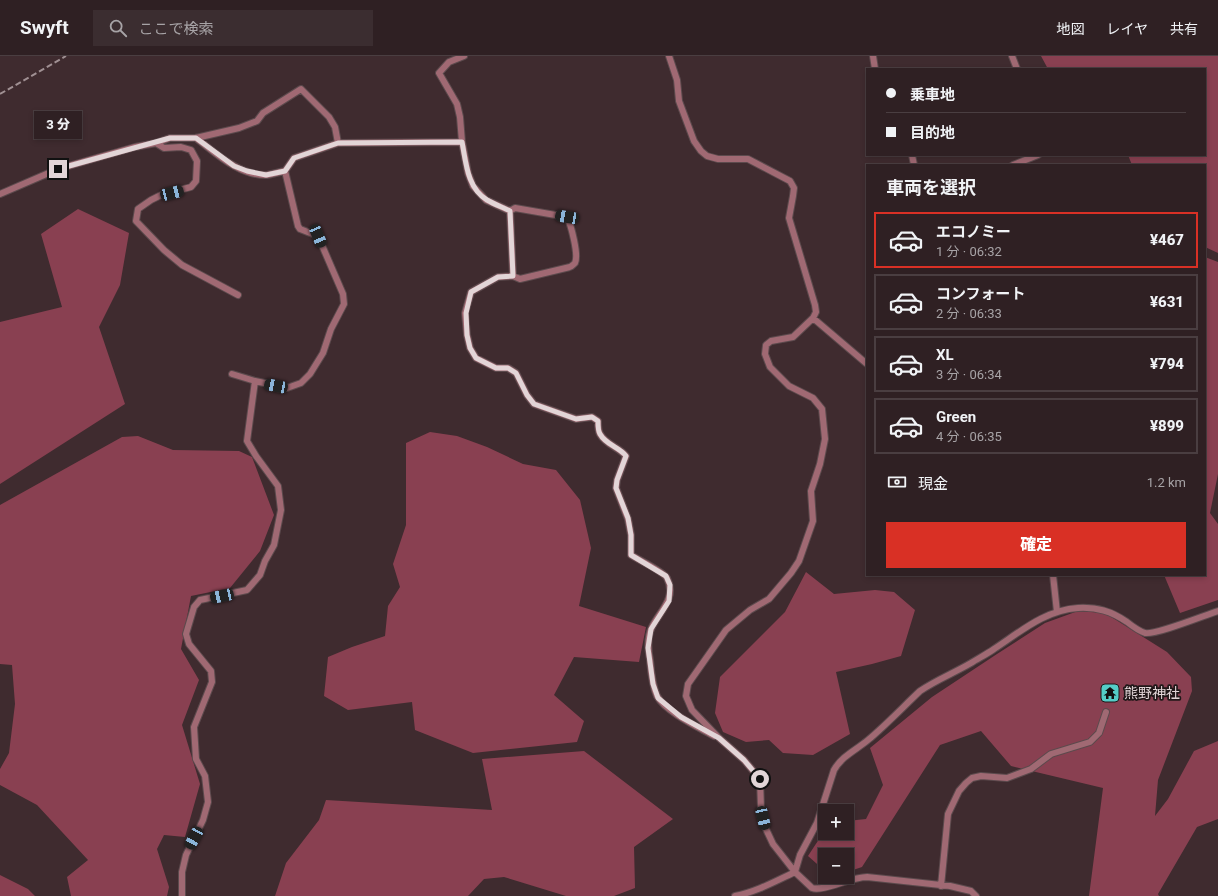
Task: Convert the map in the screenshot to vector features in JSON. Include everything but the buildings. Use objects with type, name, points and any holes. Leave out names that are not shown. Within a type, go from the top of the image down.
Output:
[{"type":"street","points":[[464,56],[449,62],[439,73],[457,104],[468,173],[473,186],[486,200],[510,211]]},
{"type":"street","points":[[669,56],[677,80],[678,101],[694,141],[701,151],[707,156],[718,159],[748,159],[790,181],[794,188],[789,218],[816,312],[813,318],[793,337],[772,341],[766,346],[765,354],[770,367],[789,386],[813,398],[822,409],[825,439],[820,464],[811,492],[813,521],[799,561],[769,599],[750,610],[726,630],[688,684],[686,696],[692,710],[719,738],[744,760],[760,779],[761,810],[765,827],[773,844],[795,872],[812,888],[826,888],[859,877],[889,879],[966,890],[976,896]]},
{"type":"street","points":[[873,56],[875,68]]},
{"type":"street","points":[[1012,56],[1017,68]]},
{"type":"street","points":[[0,194],[58,169],[135,147],[156,143],[170,138],[196,138],[239,128],[257,121],[263,114],[301,89],[330,117],[335,127],[338,143]]},
{"type":"street","points":[[196,138],[234,166],[247,171],[266,175],[285,171],[294,158],[338,143],[462,142]]},
{"type":"street","points":[[156,143],[164,148],[181,147],[191,150],[197,161],[196,181],[191,187],[161,195],[151,200],[138,209],[136,221],[164,250],[182,265],[238,295]]},
{"type":"street","points":[[1016,164],[1036,156]]},
{"type":"street","points":[[232,374],[287,388],[301,384],[310,374],[323,353],[331,328],[344,304],[342,294],[318,236],[300,229],[298,226],[285,171]]},
{"type":"street","points":[[510,211],[515,208],[567,217],[570,224],[576,256],[575,264],[570,267],[520,279],[513,276],[498,277],[471,292],[466,313],[467,335],[470,348],[476,358],[496,368],[508,368],[516,373],[527,395],[534,404],[576,419],[592,417],[598,421],[600,434],[613,447],[621,450],[626,456],[617,480],[616,488],[628,518],[631,535],[631,555],[666,576],[670,585],[669,601],[651,629],[648,648],[653,684],[658,698],[670,709],[681,717],[719,738]]},
{"type":"street","points":[[510,211],[513,276]]},
{"type":"street","points":[[813,318],[866,363]]},
{"type":"street","points":[[182,896],[182,872],[186,855],[203,820],[208,802],[205,776],[196,759],[194,727],[212,682],[211,671],[202,658],[189,644],[186,634],[194,608],[200,600],[247,590],[260,575],[265,561],[274,545],[281,510],[278,486],[247,441],[255,381]]},
{"type":"street","points":[[1053,576],[1057,612]]},
{"type":"street","points":[[736,896],[777,881],[795,872],[800,855],[817,823],[834,770],[843,757],[867,741],[920,691],[953,674],[994,649],[1021,630],[1057,612],[1079,608],[1106,610],[1119,616],[1139,630],[1148,633],[1166,629],[1218,611]]},
{"type":"street","points":[[941,886],[948,814],[959,791],[966,783],[972,778],[981,776],[1007,778],[1031,769],[1051,754],[1090,742],[1099,733],[1106,712]]},
{"type":"shaded area","points":[[1041,56],[1218,56],[1218,253],[1206,247],[1206,164],[1132,164],[1128,156],[1206,156],[1206,68],[1047,68]]},
{"type":"shaded area","points":[[78,209],[129,233],[120,285],[99,327],[125,404],[0,484],[0,322],[62,307],[41,234]]},
{"type":"shaded area","points":[[1206,257],[1218,262],[1218,474],[1210,513],[1218,524],[1218,600],[1180,613],[1164,576],[1206,576]]},
{"type":"shaded area","points":[[430,432],[457,436],[487,447],[523,464],[556,470],[580,500],[591,548],[579,606],[646,627],[639,662],[574,657],[554,695],[584,721],[577,742],[473,753],[415,730],[412,702],[348,710],[324,696],[328,657],[385,636],[388,606],[400,587],[393,564],[406,525],[406,443]]},
{"type":"shaded area","points":[[138,436],[173,450],[239,451],[252,457],[274,515],[260,551],[230,588],[191,596],[181,649],[199,680],[182,725],[200,784],[185,837],[164,835],[157,849],[169,887],[167,896],[71,896],[67,877],[88,860],[37,805],[0,785],[0,769],[9,753],[15,704],[12,665],[0,664],[0,505],[122,437]]},
{"type":"shaded area","points":[[806,572],[834,594],[875,590],[894,592],[915,610],[901,656],[836,672],[850,734],[813,755],[783,753],[769,740],[746,742],[723,732],[715,713],[720,677],[785,612]]},
{"type":"shaded area","points":[[1078,611],[1105,613],[1167,652],[1191,677],[1192,691],[1158,780],[1155,816],[1168,799],[1194,751],[1218,741],[1218,819],[1197,827],[1158,894],[1159,896],[1089,896],[1103,788],[1011,766],[981,731],[940,745],[862,867],[854,870],[854,848],[818,848],[818,865],[808,856],[818,840],[854,840],[854,820],[866,819],[883,785],[870,748],[932,697],[1045,623]]},
{"type":"shaded area","points":[[584,751],[673,819],[634,847],[635,888],[614,896],[566,896],[504,877],[484,879],[468,896],[275,896],[286,863],[319,820],[326,800],[492,810],[482,759]]},
{"type":"shaded area","points":[[0,875],[28,889],[35,896],[0,896]]},
{"type":"railway","points":[[0,94],[66,56]]},
{"type":"place","name":"熊野神社","points":[[1110,693]]},
{"type":"route","points":[[58,169],[170,138],[196,138],[234,166],[247,171],[266,175],[285,171],[294,158],[338,143],[462,142],[468,173],[473,186],[486,200],[510,211],[513,276],[498,277],[471,292],[466,313],[467,335],[470,348],[476,358],[496,368],[508,368],[516,373],[527,395],[534,404],[576,419],[592,417],[598,421],[600,434],[613,447],[621,450],[626,456],[617,480],[616,488],[628,518],[631,535],[631,555],[666,576],[670,585],[669,601],[651,629],[648,648],[653,684],[658,698],[681,717],[719,738],[744,760],[760,779]]}]
